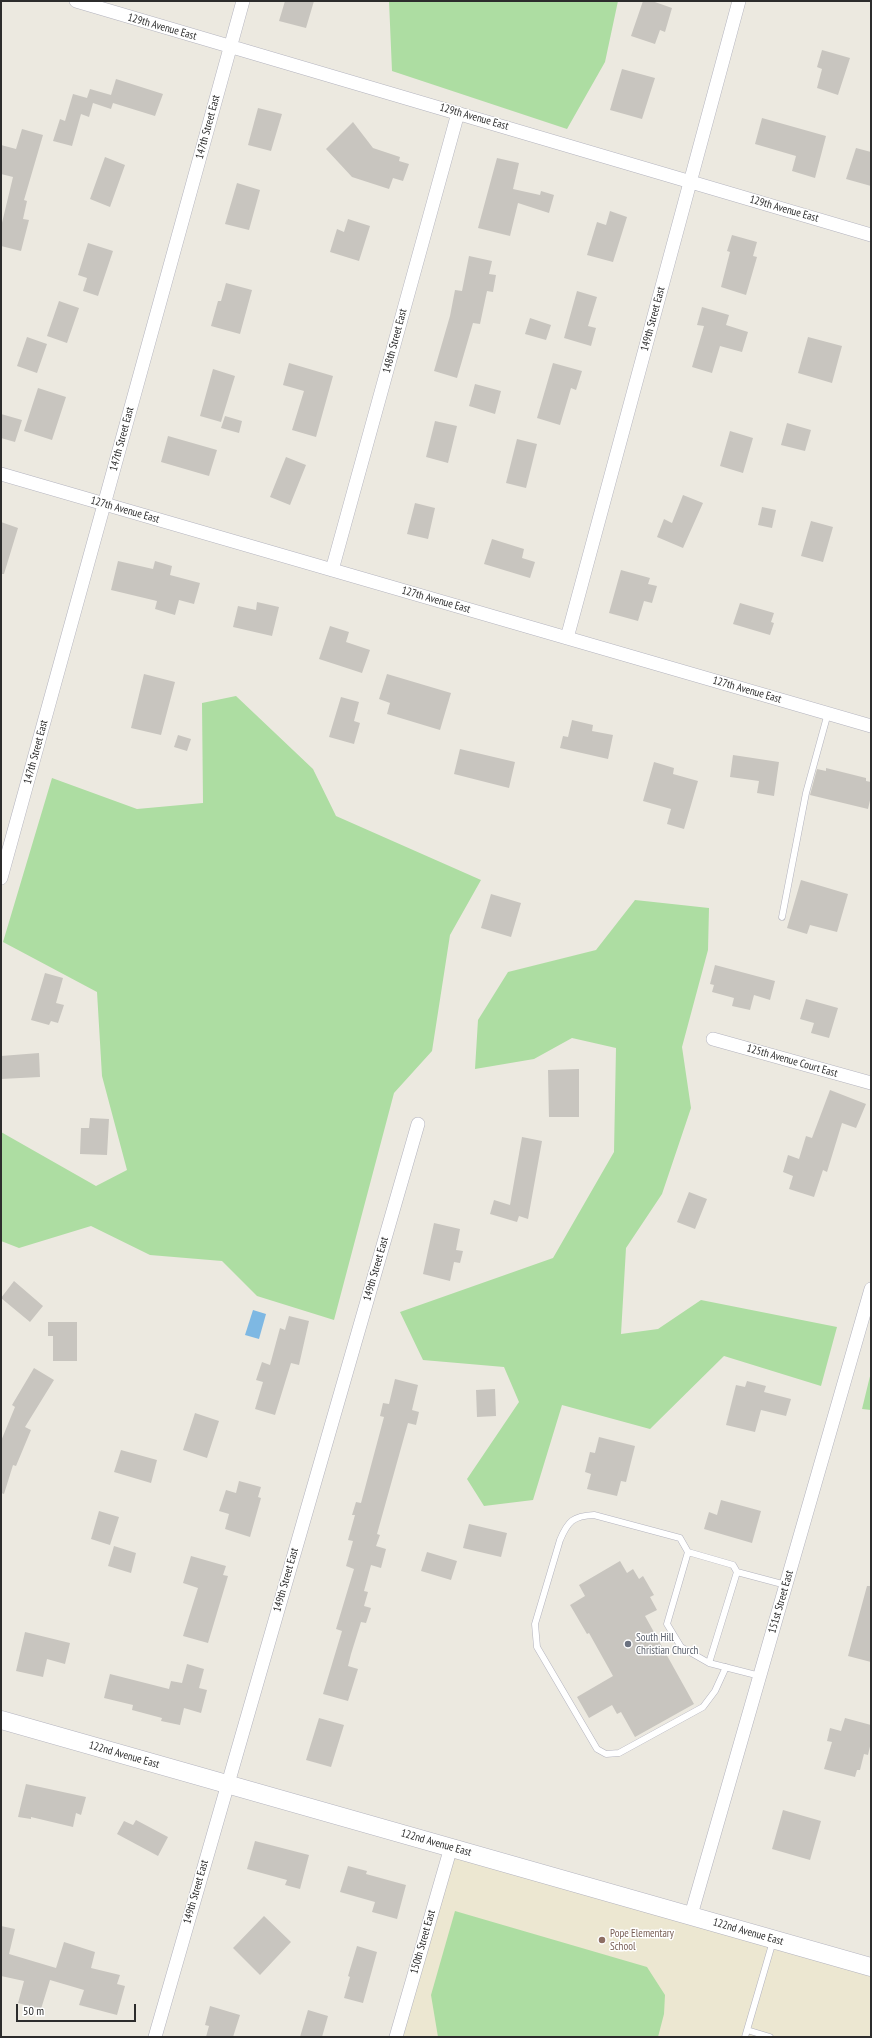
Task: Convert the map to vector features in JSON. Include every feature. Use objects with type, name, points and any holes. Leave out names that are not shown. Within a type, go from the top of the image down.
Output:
[{"type":"main road","name":"122nd Avenue East","points":[[2,1723],[227,1784],[871,1966]]},
{"type":"street","name":"129th Avenue East","points":[[76,1],[871,235]]},
{"type":"street","name":"147th Street East","points":[[1,878],[243,1]]},
{"type":"street","name":"149th Street East","points":[[567,638],[739,1]]},
{"type":"street","name":"148th Street East","points":[[332,570],[458,113]]},
{"type":"street","name":"127th Avenue East","points":[[1,474],[871,726]]},
{"type":"street","name":"125th Avenue Court East","points":[[713,1039],[871,1083]]},
{"type":"street","name":"149th Street East","points":[[155,2037],[418,1124]]},
{"type":"street","name":"151st Street East","points":[[691,1915],[871,1289]]},
{"type":"street","name":"150th Street East","points":[[396,2037],[451,1847]]},
{"type":"lane","points":[[782,917],[806,793],[828,713]]},
{"type":"lane","points":[[709,1663],[736,1572],[733,1565],[688,1552],[680,1538],[594,1515],[581,1516],[573,1519],[565,1528],[560,1540],[535,1624],[537,1647],[597,1749],[606,1754],[619,1753],[703,1707],[714,1691],[726,1667]]},
{"type":"lane","points":[[688,1552],[667,1624],[681,1647],[709,1663],[760,1676]]},
{"type":"lane","points":[[736,1572],[786,1585]]},
{"type":"lane","points":[[745,2037],[773,1939]]},
{"type":"lane","points":[[747,2030],[770,2037]]},
{"type":"shaded area","name":"Pope Elementary School","points":[[451,1847],[871,1965],[871,2037],[396,2037]]},
{"type":"green space","points":[[389,1],[618,1],[605,62],[567,129],[392,71]]},
{"type":"green space","points":[[236,696],[313,769],[336,816],[481,880],[450,935],[432,1051],[394,1093],[334,1320],[257,1296],[222,1261],[150,1255],[91,1226],[19,1248],[1,1241],[1,1132],[96,1186],[127,1170],[102,1076],[97,992],[3,942],[52,778],[137,809],[203,803],[202,703]]},
{"type":"green space","points":[[635,900],[709,908],[708,950],[682,1047],[691,1108],[662,1194],[626,1248],[621,1334],[658,1329],[701,1300],[837,1327],[821,1386],[724,1356],[650,1429],[562,1405],[533,1500],[484,1506],[467,1479],[519,1402],[504,1367],[423,1360],[400,1312],[553,1258],[614,1152],[616,1048],[572,1038],[534,1059],[475,1069],[478,1020],[508,972],[596,950]]},
{"type":"green space","points":[[871,1372],[871,1410],[862,1409]]},
{"type":"green space","points":[[455,1911],[647,1967],[665,1995],[664,2014],[658,2037],[438,2037],[431,1995]]},
{"type":"water","points":[[253,1310],[266,1314],[259,1339],[245,1335]]},
{"type":"building","points":[[285,1],[314,1],[306,28],[279,21]]},
{"type":"building","points":[[643,1],[652,1],[672,8],[665,32],[660,30],[655,44],[631,36]]},
{"type":"building","points":[[822,50],[850,58],[838,95],[817,88],[822,69],[817,67]]},
{"type":"building","points":[[622,69],[655,78],[642,119],[610,110]]},
{"type":"building","points":[[116,79],[163,94],[155,116],[113,103],[111,109],[93,103],[89,117],[81,114],[72,146],[53,141],[60,119],[65,121],[73,94],[87,98],[90,89],[111,95]]},
{"type":"building","points":[[258,108],[282,114],[271,151],[248,145]]},
{"type":"building","points":[[762,118],[826,136],[815,178],[792,171],[796,156],[755,144]]},
{"type":"building","points":[[353,122],[373,148],[400,157],[399,161],[409,164],[403,181],[393,178],[389,189],[352,177],[326,149]]},
{"type":"building","points":[[22,129],[43,135],[24,200],[27,201],[23,219],[29,220],[21,251],[1,246],[1,227],[13,177],[1,174],[1,145],[16,149]]},
{"type":"building","points":[[856,148],[871,152],[871,186],[846,179]]},
{"type":"building","points":[[105,157],[125,165],[110,207],[90,199]]},
{"type":"building","points":[[497,158],[519,163],[513,189],[540,195],[541,191],[554,195],[549,213],[518,203],[510,236],[478,228]]},
{"type":"building","points":[[237,183],[260,190],[249,230],[225,224]]},
{"type":"building","points":[[610,211],[627,217],[613,262],[587,255],[597,222],[606,225]]},
{"type":"building","points":[[348,219],[370,226],[359,261],[330,252],[337,229],[344,232]]},
{"type":"building","points":[[732,235],[757,242],[753,256],[757,257],[746,295],[721,287],[730,252],[727,251]]},
{"type":"building","points":[[88,243],[113,251],[98,296],[83,291],[87,278],[78,275]]},
{"type":"building","points":[[469,256],[492,261],[489,274],[496,275],[493,292],[487,291],[480,324],[473,323],[457,378],[434,371],[450,316],[455,290],[462,291]]},
{"type":"building","points":[[226,283],[252,290],[240,334],[211,326],[218,301],[221,301]]},
{"type":"building","points":[[577,291],[597,297],[588,326],[596,328],[591,346],[564,338]]},
{"type":"building","points":[[59,301],[79,308],[67,343],[47,336]]},
{"type":"building","points":[[702,307],[729,315],[726,325],[748,332],[742,352],[720,346],[712,373],[692,367],[704,326],[697,325]]},
{"type":"building","points":[[530,318],[551,325],[546,340],[525,334]]},
{"type":"building","points":[[27,337],[47,344],[37,373],[17,366]]},
{"type":"building","points":[[808,337],[842,346],[832,383],[798,373]]},
{"type":"building","points":[[289,363],[333,376],[316,437],[292,430],[304,391],[283,385]]},
{"type":"building","points":[[553,363],[582,371],[576,390],[571,388],[560,425],[537,418]]},
{"type":"building","points":[[213,369],[235,376],[221,422],[200,416]]},
{"type":"building","points":[[475,384],[501,391],[495,414],[469,406]]},
{"type":"building","points":[[38,388],[66,397],[52,440],[24,431]]},
{"type":"building","points":[[1,414],[22,420],[15,442],[1,438]]},
{"type":"building","points":[[225,416],[242,421],[239,433],[221,428]]},
{"type":"building","points":[[435,421],[457,426],[448,463],[426,457]]},
{"type":"building","points":[[787,423],[811,430],[805,451],[781,445]]},
{"type":"building","points":[[730,431],[753,438],[743,473],[720,466]]},
{"type":"building","points":[[168,436],[217,450],[209,476],[161,462]]},
{"type":"building","points":[[517,439],[537,444],[526,488],[506,483]]},
{"type":"building","points":[[286,457],[306,465],[290,505],[270,497]]},
{"type":"building","points":[[683,495],[703,503],[683,548],[657,537],[664,519],[672,523]]},
{"type":"building","points":[[415,503],[435,508],[428,539],[407,534]]},
{"type":"building","points":[[762,507],[776,510],[772,528],[758,525]]},
{"type":"building","points":[[811,521],[833,527],[823,562],[801,556]]},
{"type":"building","points":[[1,522],[18,528],[4,574],[1,574]]},
{"type":"building","points":[[492,539],[524,549],[522,558],[535,562],[530,578],[484,564]]},
{"type":"building","points":[[118,561],[153,569],[155,561],[172,566],[170,575],[200,583],[194,604],[179,600],[175,615],[155,609],[157,601],[111,590]]},
{"type":"building","points":[[621,570],[650,578],[648,584],[657,586],[652,603],[644,601],[638,621],[609,613]]},
{"type":"building","points":[[257,602],[279,607],[272,636],[233,627],[238,606],[256,610]]},
{"type":"building","points":[[740,603],[774,613],[771,622],[774,623],[770,635],[733,624]]},
{"type":"building","points":[[330,626],[349,632],[346,642],[370,650],[362,673],[319,659]]},
{"type":"building","points":[[144,674],[175,682],[161,735],[131,728]]},
{"type":"building","points":[[387,674],[451,693],[440,730],[387,714],[390,703],[379,699]]},
{"type":"building","points":[[341,697],[359,702],[354,721],[360,723],[354,744],[329,737]]},
{"type":"building","points":[[572,720],[593,725],[592,731],[613,735],[608,759],[560,748],[563,736],[568,737]]},
{"type":"building","points":[[178,735],[191,739],[187,751],[174,747]]},
{"type":"building","points":[[460,749],[515,762],[509,788],[454,774]]},
{"type":"building","points":[[733,755],[779,762],[774,796],[757,793],[759,781],[730,777]]},
{"type":"building","points":[[654,762],[674,768],[673,774],[698,781],[684,829],[667,824],[671,809],[643,801]]},
{"type":"building","points":[[826,768],[866,778],[866,781],[871,782],[871,796],[868,809],[810,795],[817,769],[826,771]]},
{"type":"building","points":[[801,880],[848,894],[837,932],[810,925],[807,934],[787,928]]},
{"type":"building","points":[[491,894],[521,903],[511,937],[481,928]]},
{"type":"building","points":[[715,965],[775,981],[770,1000],[754,995],[750,1010],[732,1006],[734,998],[712,992],[714,985],[710,984]]},
{"type":"building","points":[[45,973],[63,978],[56,1003],[64,1005],[58,1023],[51,1021],[49,1025],[31,1020]]},
{"type":"building","points":[[806,999],[838,1008],[829,1038],[811,1033],[814,1023],[800,1019]]},
{"type":"building","points":[[39,1053],[40,1077],[1,1079],[1,1056]]},
{"type":"building","points":[[579,1069],[579,1117],[549,1117],[548,1070]]},
{"type":"building","points":[[830,1090],[866,1104],[856,1128],[842,1123],[827,1172],[823,1170],[814,1197],[789,1189],[793,1176],[783,1172],[788,1155],[799,1159],[806,1136],[812,1138]]},
{"type":"building","points":[[90,1118],[109,1119],[107,1155],[80,1154],[81,1128],[89,1128]]},
{"type":"building","points":[[522,1137],[542,1141],[528,1219],[519,1216],[517,1222],[490,1214],[494,1200],[510,1205]]},
{"type":"building","points":[[689,1192],[707,1199],[695,1229],[677,1222]]},
{"type":"building","points":[[434,1223],[460,1229],[456,1250],[463,1251],[460,1263],[454,1262],[450,1281],[423,1274]]},
{"type":"building","points":[[14,1281],[43,1306],[30,1322],[1,1298]]},
{"type":"building","points":[[289,1316],[309,1321],[299,1365],[291,1363],[275,1415],[255,1409],[263,1382],[256,1380],[262,1362],[270,1365],[280,1328],[285,1330]]},
{"type":"building","points":[[48,1322],[77,1322],[77,1361],[53,1361],[53,1336],[48,1336]]},
{"type":"building","points":[[34,1368],[54,1380],[25,1427],[31,1430],[16,1466],[13,1465],[4,1494],[1,1493],[1,1441],[15,1407],[12,1405]]},
{"type":"building","points":[[395,1379],[418,1385],[412,1410],[419,1412],[416,1425],[408,1423],[377,1534],[380,1535],[376,1546],[386,1549],[381,1568],[371,1565],[364,1591],[368,1592],[364,1606],[371,1608],[366,1623],[361,1622],[348,1666],[358,1669],[348,1701],[323,1694],[342,1631],[336,1629],[354,1569],[346,1566],[353,1541],[348,1540],[355,1515],[352,1515],[356,1502],[361,1503],[384,1417],[380,1416],[383,1403],[389,1404]]},
{"type":"building","points":[[747,1381],[766,1386],[764,1392],[791,1399],[786,1416],[761,1410],[755,1432],[726,1425],[736,1385],[745,1387]]},
{"type":"building","points":[[495,1389],[496,1416],[477,1417],[476,1390]]},
{"type":"building","points":[[195,1413],[219,1421],[207,1458],[183,1450]]},
{"type":"building","points":[[599,1437],[635,1446],[626,1482],[621,1481],[617,1496],[587,1489],[591,1474],[585,1472],[590,1452],[595,1453]]},
{"type":"building","points":[[121,1450],[157,1460],[151,1483],[114,1472]]},
{"type":"building","points":[[239,1481],[261,1487],[258,1497],[261,1498],[250,1537],[225,1529],[229,1514],[219,1511],[226,1490],[236,1493]]},
{"type":"building","points":[[721,1500],[761,1511],[752,1543],[704,1529],[709,1512],[717,1515]]},
{"type":"building","points":[[99,1511],[119,1517],[110,1545],[91,1539]]},
{"type":"building","points":[[469,1524],[507,1533],[501,1557],[463,1548]]},
{"type":"building","points":[[114,1546],[136,1553],[131,1573],[108,1566]]},
{"type":"building","points":[[427,1552],[457,1561],[451,1580],[421,1571]]},
{"type":"building","points":[[191,1556],[226,1566],[223,1575],[228,1576],[208,1643],[183,1636],[198,1588],[183,1583]]},
{"type":"building","name":"South Hill Christian Church","points":[[620,1561],[627,1573],[633,1569],[639,1579],[643,1576],[654,1595],[650,1597],[657,1610],[645,1616],[694,1704],[635,1737],[621,1712],[617,1714],[612,1705],[589,1718],[577,1697],[613,1676],[589,1633],[587,1634],[570,1605],[585,1596],[579,1585]]},
{"type":"building","points":[[867,1586],[871,1586],[871,1662],[848,1656]]},
{"type":"building","points":[[25,1632],[70,1643],[65,1664],[47,1659],[43,1677],[16,1671]]},
{"type":"building","points":[[187,1664],[204,1669],[199,1688],[207,1690],[201,1713],[184,1708],[180,1725],[161,1721],[162,1718],[132,1710],[133,1705],[104,1698],[110,1674],[169,1689],[171,1681],[182,1683]]},
{"type":"building","points":[[319,1718],[344,1725],[331,1767],[306,1760]]},
{"type":"building","points":[[845,1718],[871,1725],[871,1742],[868,1755],[864,1754],[860,1770],[857,1770],[855,1777],[824,1769],[832,1742],[827,1741],[830,1728],[841,1731]]},
{"type":"building","points":[[26,1784],[86,1797],[81,1815],[76,1813],[73,1827],[31,1817],[31,1819],[18,1817]]},
{"type":"building","points":[[783,1810],[821,1821],[810,1860],[772,1849]]},
{"type":"building","points":[[136,1820],[168,1837],[158,1856],[117,1834],[124,1821],[133,1825]]},
{"type":"building","points":[[255,1841],[309,1855],[300,1889],[285,1885],[287,1880],[247,1869]]},
{"type":"building","points":[[348,1866],[367,1871],[366,1874],[406,1885],[397,1919],[372,1912],[375,1902],[340,1892]]},
{"type":"building","points":[[264,1916],[291,1942],[260,1975],[233,1948]]},
{"type":"building","points":[[1,1926],[15,1929],[9,1954],[56,1968],[64,1942],[95,1952],[91,1968],[120,1975],[117,1984],[125,1986],[117,2015],[79,2005],[84,1990],[50,1980],[41,2009],[18,2003],[24,1981],[1,1976]]},
{"type":"building","points":[[357,1946],[377,1952],[363,2003],[344,1998],[350,1977],[348,1976]]},
{"type":"building","points":[[210,2006],[240,2015],[233,2037],[206,2037],[209,2026],[205,2025]]},
{"type":"building","points":[[308,2010],[328,2016],[322,2037],[300,2037]]},
{"type":"place","name":"South Hill Christian Church","points":[[628,1644]]},
{"type":"place","name":"Pope Elementary School","points":[[602,1940]]}]
